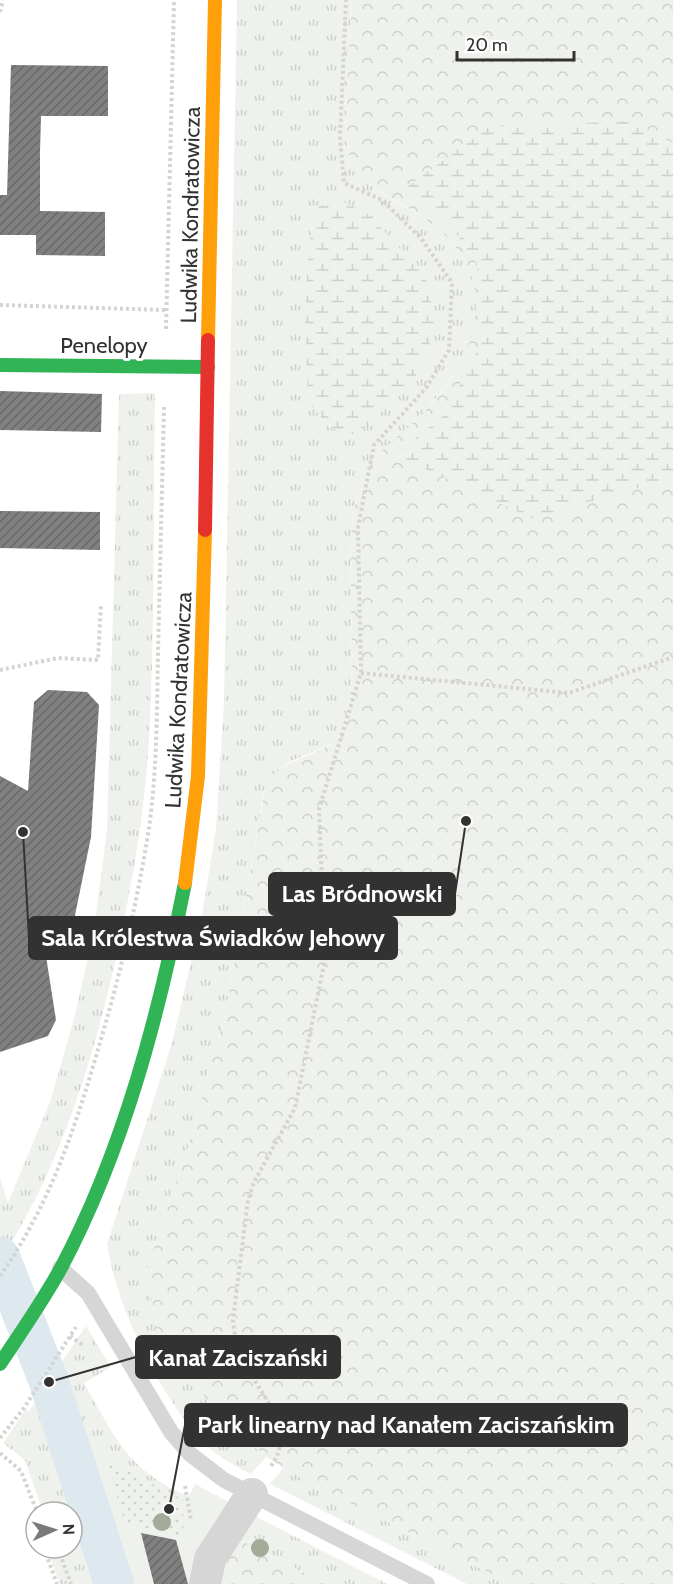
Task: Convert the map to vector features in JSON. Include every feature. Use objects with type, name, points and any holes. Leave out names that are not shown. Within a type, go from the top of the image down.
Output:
[{"type":"main road","name":"Ludwika Kondratowicza","points":[[0,1364],[60,1268],[103,1174],[137,1077],[162,987],[182,895],[197,789],[216,0]]},
{"type":"main road","name":"Penelopy","points":[[0,365],[208,367]]},
{"type":"street","points":[[205,1584],[210,1559],[252,1494]]},
{"type":"lane","points":[[60,1268],[88,1293],[181,1444],[224,1480],[427,1584]]},
{"type":"path","points":[[0,12],[3,0]]},
{"type":"path","points":[[166,329],[174,0]]},
{"type":"path","points":[[276,1460],[281,1438],[277,1421],[243,1361],[234,1333],[236,1287],[248,1200],[254,1182],[295,1108],[325,959],[319,809],[361,673],[358,527],[374,445],[426,388],[449,350],[452,282],[421,238],[382,200],[344,183],[340,137],[346,0]]},
{"type":"path","points":[[0,306],[166,310]]},
{"type":"path","points":[[0,1276],[21,1246],[45,1201],[85,1093],[125,957],[149,827],[156,751],[164,407]]},
{"type":"path","points":[[0,670],[58,658],[98,660],[101,604]]},
{"type":"path","points":[[361,673],[569,693],[673,657]]},
{"type":"path","points":[[0,1437],[24,1408],[67,1341]]},
{"type":"path","points":[[0,1453],[21,1471],[32,1500]]},
{"type":"path","points":[[48,1560],[57,1584]]},
{"type":"path","points":[[62,1560],[71,1584]]},
{"type":"green space","points":[[237,0],[352,0],[347,138],[353,168],[370,184],[442,232],[452,243],[462,255],[469,269],[476,304],[475,322],[470,340],[454,374],[432,404],[373,463],[358,492],[353,517],[351,547],[351,673],[343,730],[325,747],[284,765],[264,791],[225,1015],[188,1147],[146,1272],[158,1331],[217,1414],[266,1457],[251,1474],[210,1449],[172,1402],[130,1323],[112,1269],[107,1244],[172,1043],[202,915],[216,829],[224,703]]},
{"type":"green space","points":[[352,0],[673,0],[673,1584],[512,1584],[310,1483],[266,1457],[217,1414],[158,1331],[146,1272],[188,1147],[225,1015],[266,782],[285,766],[330,744],[338,737],[345,724],[349,700],[352,645],[351,549],[358,492],[367,470],[377,456],[429,408],[453,377],[469,343],[474,324],[476,305],[474,286],[469,269],[451,241],[425,219],[364,181],[352,167],[346,110]]},
{"type":"green space","points":[[630,121],[673,143],[673,478],[532,518],[395,455],[444,415],[479,347],[477,264],[443,214],[403,190],[489,127]]},
{"type":"green space","points":[[339,199],[369,215],[425,275],[435,321],[427,356],[411,384],[357,435],[330,428],[308,401],[305,312],[309,242],[318,207]]},
{"type":"green space","points":[[155,393],[150,720],[143,805],[130,889],[110,986],[74,1108],[41,1187],[0,1261],[0,1178],[8,1203],[50,1102],[75,1015],[93,936],[107,830],[119,394]]},
{"type":"green space","points":[[86,1326],[111,1367],[84,1383],[122,1447],[145,1471],[180,1493],[181,1499],[107,1461],[120,1584],[53,1375]]},
{"type":"green space","points":[[45,1388],[80,1500],[39,1500],[25,1460],[3,1443],[26,1409],[29,1411]]},
{"type":"green space","points":[[75,1444],[181,1499],[180,1493],[189,1496],[195,1484],[251,1514],[216,1584],[120,1584]]},
{"type":"green space","points":[[106,1460],[181,1499],[184,1524],[182,1536],[125,1523]]},
{"type":"green space","points":[[285,1466],[310,1483],[512,1584],[467,1584],[270,1484]]},
{"type":"green space","points":[[84,1511],[107,1584],[60,1584],[51,1560],[84,1560]]},
{"type":"green space","points":[[251,1514],[387,1584],[325,1584],[236,1538]]},
{"type":"green space","points":[[236,1538],[325,1584],[216,1584]]},
{"type":"building","points":[[11,65],[108,66],[108,116],[41,116],[40,152],[40,211],[105,212],[105,256],[36,255],[36,235],[0,235],[0,195],[7,195]]},
{"type":"building","points":[[0,391],[102,394],[101,432],[0,430]]},
{"type":"building","points":[[0,511],[100,512],[100,550],[0,548]]},
{"type":"building","points":[[48,690],[87,692],[99,705],[91,837],[73,925],[54,920],[46,956],[56,1020],[48,1036],[0,1052],[0,776],[28,791],[34,702]]},
{"type":"building","points":[[141,1533],[176,1540],[188,1584],[154,1584]]},
{"type":"waterway","points":[[0,1257],[49,1382],[114,1584]]},
{"type":"traffic: fast","points":[[0,365],[208,367]]},
{"type":"traffic: fast","points":[[0,1364],[61,1268],[103,1176],[137,1080],[151,1031],[185,883]]},
{"type":"traffic: slow","points":[[208,340],[215,0]]},
{"type":"traffic: slow","points":[[185,883],[198,776],[205,530]]},
{"type":"traffic: jam","points":[[205,530],[208,340]]},
{"type":"place","name":"Las Bródnowski","points":[[466,821]]},
{"type":"place","name":"Sala Królestwa Świadków Jehowy","points":[[23,832]]},
{"type":"place","name":"Kanał Zaciszański","points":[[49,1382]]},
{"type":"place","name":"Park linearny nad Kanałem Zaciszańskim","points":[[169,1509]]}]
